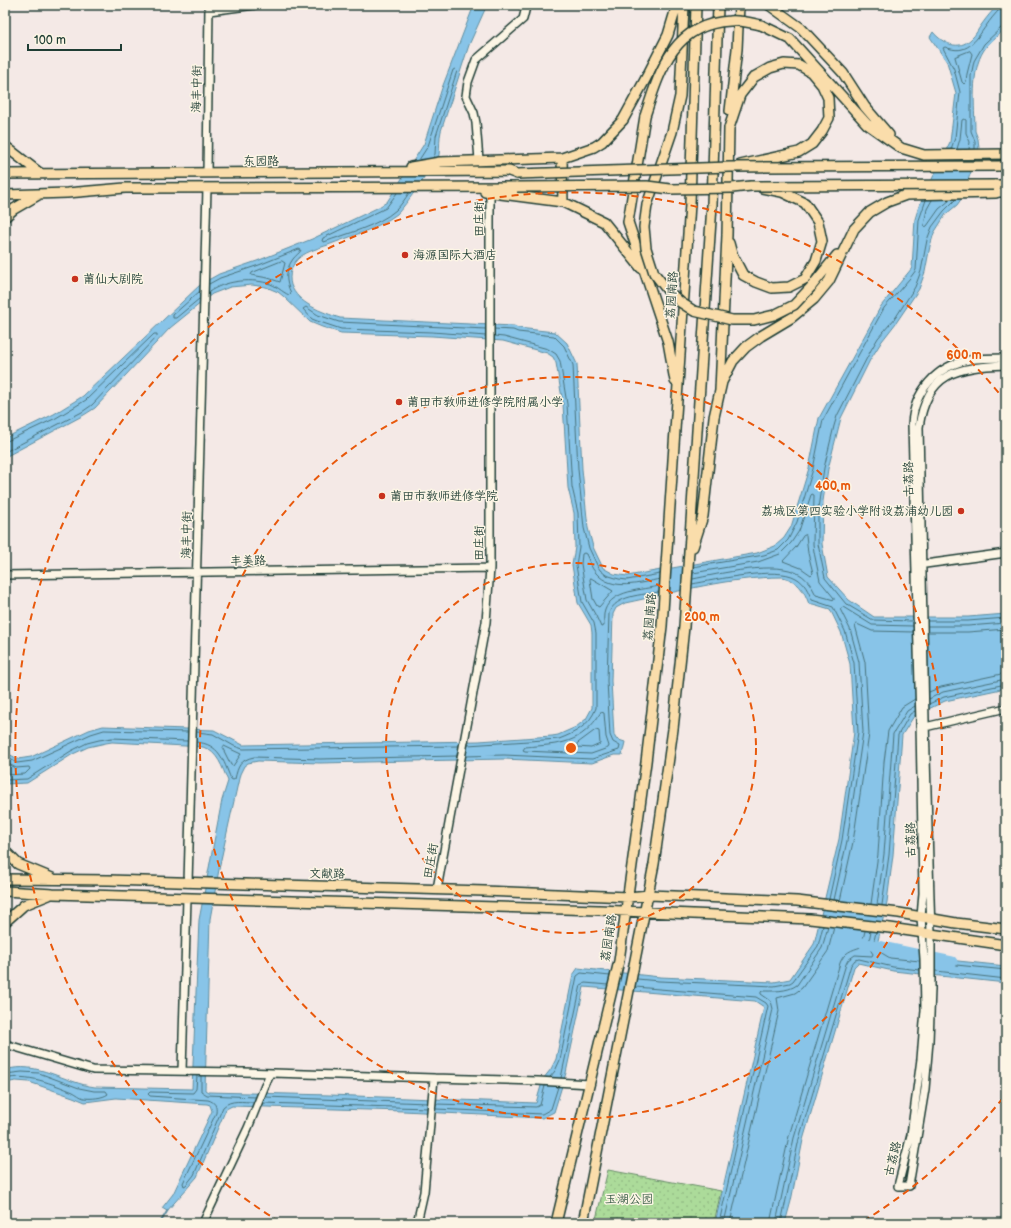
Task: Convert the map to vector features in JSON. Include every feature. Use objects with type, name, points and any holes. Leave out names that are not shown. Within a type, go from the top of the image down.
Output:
[{"type":"main road","points":[[381,172],[440,162],[562,158],[594,147],[602,142],[623,120],[668,35],[677,5]]},
{"type":"main road","points":[[684,5],[680,96],[672,132],[647,205],[644,228],[646,248],[654,273],[668,291],[680,302],[694,311],[732,320],[754,320],[774,315],[794,305],[811,287],[846,244]]},
{"type":"main road","name":"荔园南路","points":[[556,1223],[619,961],[662,626],[690,204],[696,5]]},
{"type":"main road","points":[[584,1221],[649,895],[673,729],[684,627],[712,213],[718,5]]},
{"type":"main road","points":[[720,390],[727,235],[729,128],[737,49],[739,5]]},
{"type":"main road","points":[[769,5],[801,28],[843,73],[865,107],[901,148]]},
{"type":"main road","points":[[678,394],[668,342],[628,222],[645,116],[657,76],[676,45],[691,32],[706,24],[731,20],[760,25],[790,39],[867,124],[901,148],[924,155],[1004,154]]},
{"type":"main road","points":[[729,128],[740,95],[754,77],[770,68],[784,64],[799,65],[811,72],[822,86],[828,98],[829,118],[822,131],[812,144],[799,152],[730,168]]},
{"type":"main road","points":[[5,146],[41,174]]},
{"type":"main road","points":[[562,158],[563,202]]},
{"type":"main road","points":[[730,168],[1005,166]]},
{"type":"main road","name":"东园路","points":[[5,174],[509,171],[517,174],[730,168]]},
{"type":"main road","points":[[689,560],[703,516],[714,418],[720,390],[722,382],[733,362],[746,347],[791,318],[814,299],[829,281],[854,229],[870,212],[887,202],[906,195],[995,189],[1006,185]]},
{"type":"main road","points":[[5,195],[125,188],[647,186],[670,189],[732,188],[751,186],[995,189]]},
{"type":"main road","points":[[727,235],[732,254],[743,275],[772,288],[789,287],[805,279],[816,261],[822,241],[818,222],[805,204],[782,192],[751,186]]},
{"type":"main road","points":[[433,187],[490,192],[563,202],[604,222],[645,272]]},
{"type":"main road","points":[[5,217],[14,209],[40,194]]},
{"type":"main road","points":[[5,852],[18,864],[56,880]]},
{"type":"main road","name":"文献路","points":[[5,879],[109,880],[438,889],[628,897],[649,895],[797,901],[899,913],[1006,930]]},
{"type":"main road","points":[[5,891],[53,894],[626,912],[816,920],[890,928],[1006,946]]},
{"type":"main road","points":[[5,922],[24,905],[53,894]]},
{"type":"street","points":[[209,8],[255,5]]},
{"type":"street","points":[[479,160],[474,113],[466,96],[468,82],[476,60],[523,19],[525,6]]},
{"type":"street","name":"海丰中街","points":[[207,173],[209,8]]},
{"type":"street","name":"海丰中街","points":[[188,883],[207,188]]},
{"type":"street","points":[[995,189],[1006,193]]},
{"type":"street","name":"田庄街","points":[[438,889],[486,622],[490,568],[490,192]]},
{"type":"street","name":"古荔路","points":[[919,565],[912,424],[913,412],[917,400],[922,390],[928,383],[946,368],[968,360],[1006,358]]},
{"type":"street","name":"古荔路","points":[[923,724],[923,893],[921,917],[925,1010],[921,1059],[911,1135],[898,1186],[909,1186],[925,1089],[929,1041],[931,919],[923,724],[919,574],[919,427],[925,400],[929,393],[942,379],[958,371],[975,367],[1006,365]]},
{"type":"street","points":[[919,565],[1006,553]]},
{"type":"street","name":"丰美路","points":[[5,575],[490,568]]},
{"type":"street","points":[[923,724],[1006,708]]},
{"type":"street","points":[[182,1071],[187,898]]},
{"type":"street","points":[[5,1044],[93,1070],[270,1072],[434,1080],[538,1081],[590,1084]]},
{"type":"street","points":[[203,1223],[248,1128],[270,1072]]},
{"type":"street","points":[[417,1223],[424,1192],[434,1080]]},
{"type":"green space","name":"玉湖公园","points":[[608,1170],[721,1191],[714,1223],[595,1223]]},
{"type":"water","points":[[474,5],[487,5],[469,45],[441,131],[439,155],[420,185],[397,214],[381,224],[306,253],[300,257],[295,262],[291,270],[291,285],[294,292],[305,302],[318,310],[340,318],[514,326],[518,328],[555,332],[567,343],[577,364],[582,469],[588,528],[593,547],[603,568],[614,574],[627,576],[757,553],[775,546],[784,538],[791,527],[809,468],[819,418],[881,306],[912,268],[915,219],[919,206],[950,142],[956,93],[947,62],[930,37],[933,32],[946,43],[961,45],[966,43],[974,36],[998,5],[1006,5],[1006,28],[986,47],[977,68],[974,90],[975,131],[979,148],[962,198],[957,205],[946,214],[934,233],[925,272],[919,289],[870,360],[841,418],[828,469],[823,501],[822,544],[828,577],[849,600],[874,617],[968,617],[1006,614],[1006,688],[945,701],[914,716],[902,735],[893,855],[887,902],[877,945],[891,954],[1006,966],[1006,983],[893,971],[858,963],[854,967],[803,1140],[791,1201],[785,1223],[715,1223],[764,1007],[755,1001],[584,987],[566,1073],[554,1112],[542,1118],[403,1111],[232,1106],[226,1109],[197,1177],[167,1211],[162,1208],[173,1194],[212,1111],[210,1105],[116,1098],[85,1102],[29,1082],[16,1081],[5,1083],[5,1070],[28,1068],[51,1073],[84,1085],[95,1087],[192,1089],[199,920],[222,800],[228,781],[216,756],[208,749],[203,747],[112,742],[88,747],[73,754],[27,783],[5,784],[5,752],[18,759],[31,757],[89,730],[103,726],[214,730],[243,745],[479,741],[552,736],[576,727],[586,719],[592,708],[592,633],[591,625],[578,603],[572,565],[575,547],[574,513],[568,488],[563,404],[556,363],[553,357],[547,353],[503,341],[432,336],[341,333],[310,322],[278,292],[266,287],[252,285],[230,287],[212,294],[170,328],[95,408],[5,457],[5,438],[54,414],[83,396],[201,284],[219,274],[257,261],[312,239],[387,202],[424,144],[442,88]],"holes":[[[783,577],[800,587],[809,604],[830,609],[841,632],[850,664],[854,732],[839,839],[814,944],[790,979],[774,982],[660,977],[578,968],[573,975],[556,1059],[551,1069],[543,1079],[536,1103],[208,1092],[205,1090],[210,919],[220,864],[240,774],[244,766],[248,763],[258,761],[320,763],[504,759],[592,763],[614,755],[622,755],[625,742],[616,739],[614,735],[611,681],[613,614],[616,608],[625,603],[723,582]]]},
{"type":"waterway","points":[[863,943],[952,962]]},
{"type":"waterway","points":[[160,1223],[168,1210]]},
{"type":"place","name":"海源国际大酒店","points":[[405,255]]},
{"type":"place","name":"莆仙大剧院","points":[[75,279]]},
{"type":"place","name":"莆田市教师进修学院附属小学","points":[[399,402]]},
{"type":"place","name":"莆田市教师进修学院","points":[[382,496]]},
{"type":"place","name":"荔城区第四实验小学附设荔浦幼儿园","points":[[961,511]]}]
